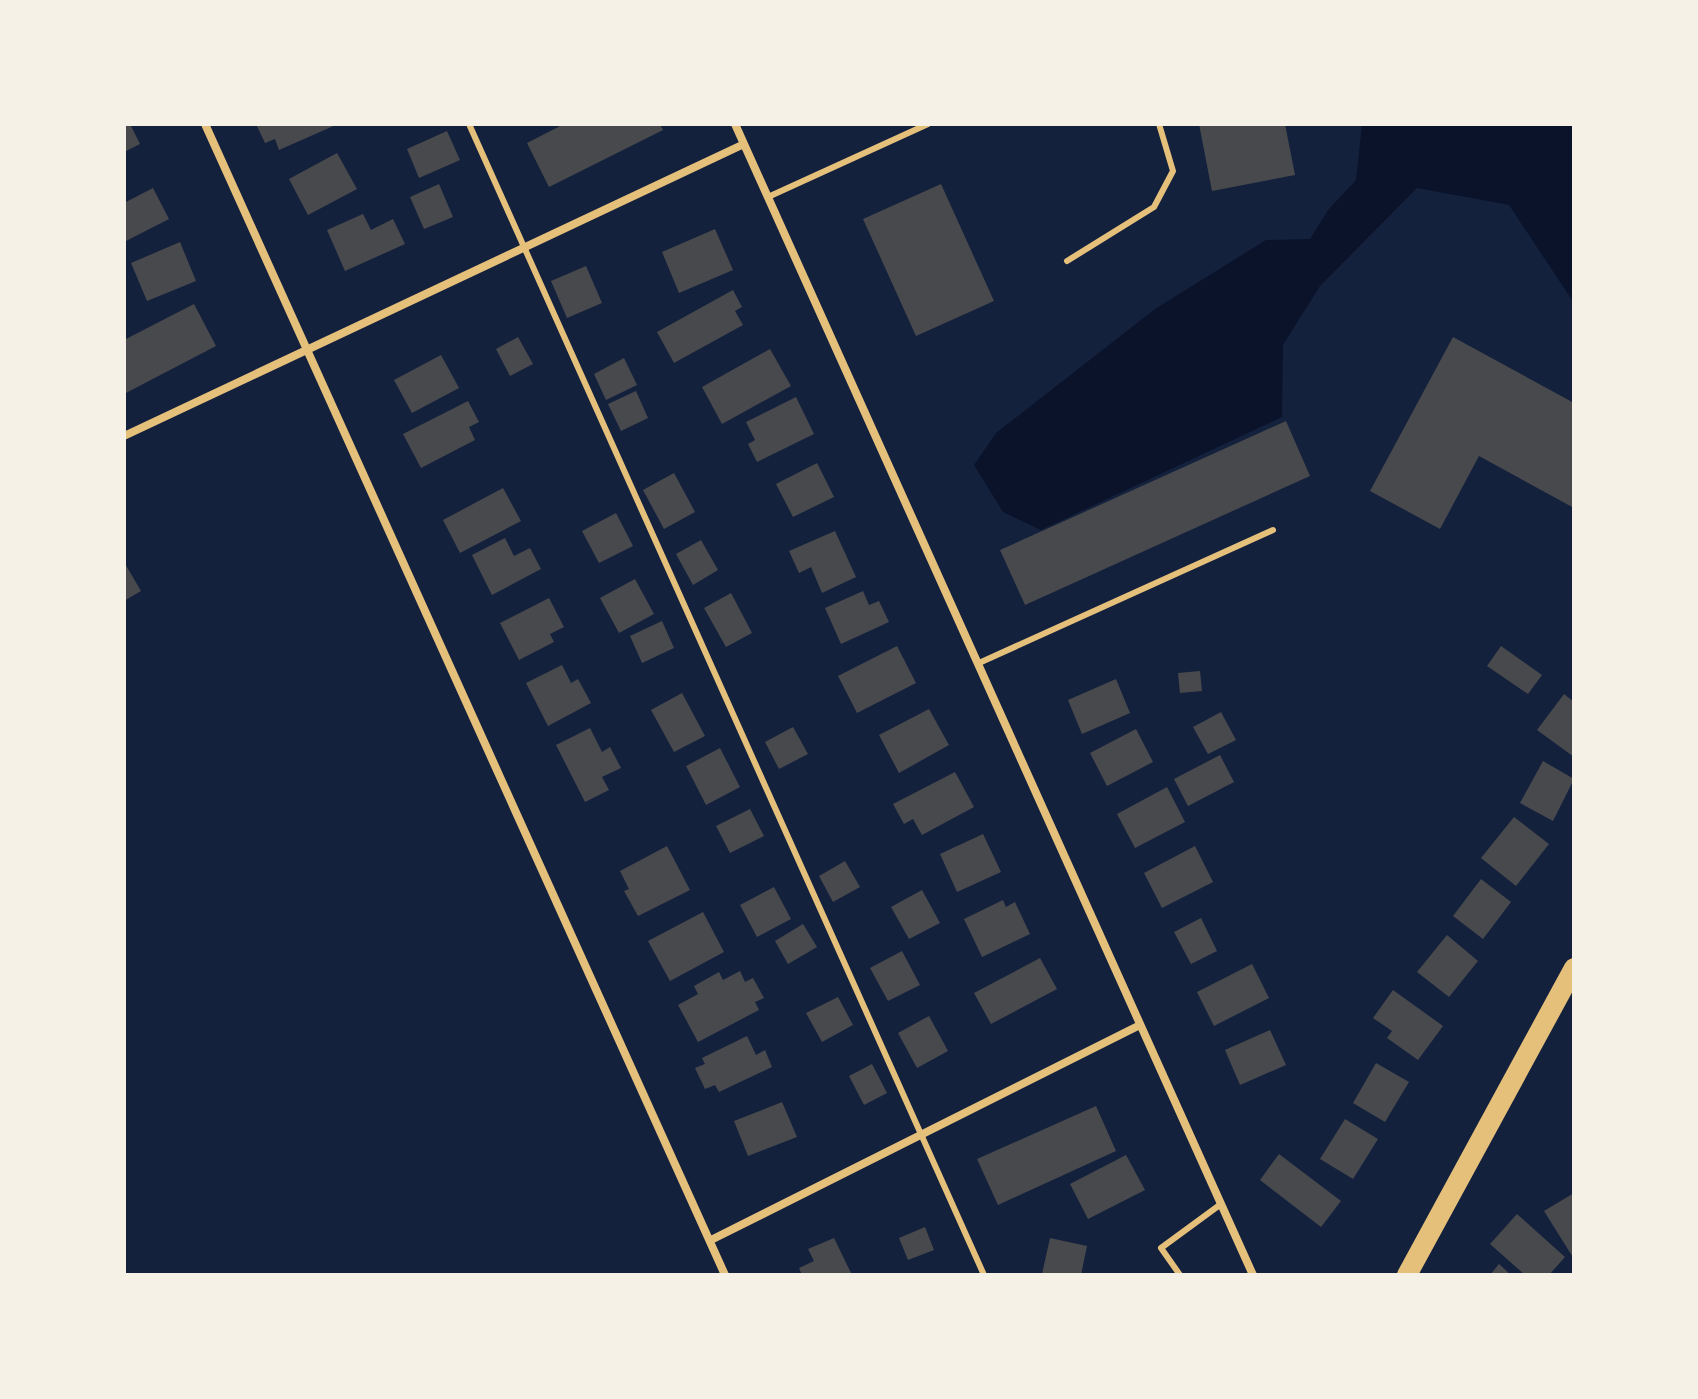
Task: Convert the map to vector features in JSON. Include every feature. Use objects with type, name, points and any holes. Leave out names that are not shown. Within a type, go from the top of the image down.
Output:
[{"type":"main road","points":[[1407,1275],[1574,968]]},
{"type":"street","points":[[205,124],[725,1275]]},
{"type":"street","points":[[735,124],[1253,1275]]},
{"type":"street","points":[[124,436],[744,144]]},
{"type":"street","points":[[711,1240],[1140,1025]]},
{"type":"lane","points":[[469,124],[984,1275]]},
{"type":"lane","points":[[768,197],[928,124]]},
{"type":"lane","points":[[1067,261],[1154,207],[1173,171],[1159,124]]},
{"type":"lane","points":[[979,663],[1273,530]]},
{"type":"lane","points":[[1180,1275],[1161,1248],[1221,1204]]},
{"type":"water","points":[[1362,124],[1574,124],[1574,303],[1509,205],[1417,188],[1320,286],[1283,345],[1282,417],[1041,530],[1003,512],[974,465],[996,433],[1155,309],[1266,240],[1310,239],[1328,210],[1356,180]]},
{"type":"building","points":[[124,124],[130,124],[140,144],[124,152]]},
{"type":"building","points":[[256,124],[338,124],[279,150],[275,139],[265,143]]},
{"type":"building","points":[[564,124],[660,124],[663,130],[549,187],[527,143]]},
{"type":"building","points":[[1199,124],[1285,124],[1295,175],[1212,191]]},
{"type":"building","points":[[447,131],[460,160],[419,178],[407,149]]},
{"type":"building","points":[[337,153],[357,189],[308,215],[289,179]]},
{"type":"building","points":[[439,184],[453,217],[424,229],[410,197]]},
{"type":"building","points":[[941,184],[994,301],[916,336],[863,219]]},
{"type":"building","points":[[153,188],[169,219],[124,242],[124,203]]},
{"type":"building","points":[[363,214],[371,230],[393,219],[405,244],[345,271],[327,230]]},
{"type":"building","points":[[715,229],[733,270],[679,293],[662,252]]},
{"type":"building","points":[[180,242],[196,281],[147,301],[131,263]]},
{"type":"building","points":[[586,266],[602,303],[567,318],[551,281]]},
{"type":"building","points":[[733,290],[742,307],[735,311],[743,325],[674,363],[657,332]]},
{"type":"building","points":[[194,304],[216,346],[124,394],[124,340]]},
{"type":"building","points":[[518,337],[533,364],[510,376],[496,349]]},
{"type":"building","points":[[1453,337],[1574,403],[1574,508],[1479,456],[1440,529],[1370,491]]},
{"type":"building","points":[[770,349],[791,386],[722,424],[702,387]]},
{"type":"building","points":[[441,355],[459,388],[412,413],[394,380]]},
{"type":"building","points":[[624,358],[637,385],[606,400],[594,374]]},
{"type":"building","points":[[636,391],[648,418],[621,431],[608,404]]},
{"type":"building","points":[[796,397],[814,434],[757,462],[748,444],[755,440],[746,422]]},
{"type":"building","points":[[468,401],[479,422],[469,427],[475,440],[421,468],[403,434]]},
{"type":"building","points":[[1286,421],[1310,476],[1025,605],[1000,550]]},
{"type":"building","points":[[817,463],[834,497],[793,517],[776,484]]},
{"type":"building","points":[[674,473],[695,512],[664,529],[643,490]]},
{"type":"building","points":[[503,488],[521,521],[460,553],[443,520]]},
{"type":"building","points":[[616,513],[633,546],[599,563],[582,531]]},
{"type":"building","points":[[835,531],[856,577],[822,593],[811,567],[799,573],[789,551]]},
{"type":"building","points":[[505,538],[514,556],[530,548],[541,569],[492,595],[472,555]]},
{"type":"building","points":[[701,540],[718,570],[693,585],[676,554]]},
{"type":"building","points":[[124,562],[141,591],[124,601]]},
{"type":"building","points":[[635,579],[654,614],[619,633],[600,598]]},
{"type":"building","points":[[863,591],[869,605],[879,601],[889,622],[841,644],[825,608]]},
{"type":"building","points":[[731,593],[752,633],[726,647],[704,608]]},
{"type":"building","points":[[549,598],[564,627],[550,634],[554,642],[519,660],[500,623]]},
{"type":"building","points":[[662,621],[674,648],[642,663],[630,636]]},
{"type":"building","points":[[897,646],[916,683],[857,713],[838,676]]},
{"type":"building","points":[[1501,646],[1542,675],[1528,694],[1487,666]]},
{"type":"building","points":[[562,665],[571,683],[578,679],[591,703],[548,726],[526,683]]},
{"type":"building","points":[[1200,671],[1202,691],[1180,693],[1178,673]]},
{"type":"building","points":[[1116,679],[1130,713],[1082,734],[1068,700]]},
{"type":"building","points":[[682,693],[705,736],[674,752],[651,710]]},
{"type":"building","points":[[1564,694],[1574,702],[1574,757],[1537,730]]},
{"type":"building","points":[[929,709],[949,745],[899,773],[879,735]]},
{"type":"building","points":[[1221,712],[1236,740],[1208,754],[1193,727]]},
{"type":"building","points":[[793,727],[808,754],[779,769],[765,742]]},
{"type":"building","points":[[590,728],[602,752],[610,747],[621,768],[602,777],[609,790],[585,802],[556,745]]},
{"type":"building","points":[[1136,729],[1153,762],[1107,786],[1090,753]]},
{"type":"building","points":[[720,748],[740,787],[706,805],[686,766]]},
{"type":"building","points":[[1220,755],[1234,782],[1188,806],[1174,779]]},
{"type":"building","points":[[1543,761],[1574,779],[1553,821],[1520,803]]},
{"type":"building","points":[[955,772],[974,807],[922,835],[913,819],[904,824],[893,804]]},
{"type":"building","points":[[1167,787],[1185,822],[1135,848],[1117,814]]},
{"type":"building","points":[[750,809],[764,836],[730,853],[716,826]]},
{"type":"building","points":[[1514,817],[1549,844],[1516,886],[1481,858]]},
{"type":"building","points":[[983,834],[1001,872],[957,892],[940,854]]},
{"type":"building","points":[[667,846],[690,890],[638,916],[624,891],[629,889],[620,871]]},
{"type":"building","points":[[1195,846],[1213,882],[1162,908],[1144,873]]},
{"type":"building","points":[[845,861],[860,887],[833,902],[819,876]]},
{"type":"building","points":[[1481,879],[1511,902],[1483,939],[1453,916]]},
{"type":"building","points":[[774,887],[791,919],[757,937],[740,905]]},
{"type":"building","points":[[922,890],[940,923],[909,939],[891,907]]},
{"type":"building","points":[[1003,900],[1006,907],[1015,902],[1030,934],[982,957],[964,919]]},
{"type":"building","points":[[703,912],[724,952],[670,981],[648,941]]},
{"type":"building","points":[[1201,918],[1217,951],[1191,964],[1174,932]]},
{"type":"building","points":[[803,924],[817,947],[788,964],[775,941]]},
{"type":"building","points":[[1447,935],[1478,961],[1449,997],[1417,972]]},
{"type":"building","points":[[902,951],[920,985],[888,1001],[870,968]]},
{"type":"building","points":[[1040,958],[1057,989],[991,1024],[974,993]]},
{"type":"building","points":[[1252,964],[1269,998],[1214,1026],[1197,992]]},
{"type":"building","points":[[740,971],[745,982],[753,978],[764,998],[755,1002],[759,1010],[698,1042],[678,1005],[698,994],[694,986],[719,972],[723,980]]},
{"type":"building","points":[[1393,990],[1443,1026],[1418,1060],[1387,1038],[1392,1031],[1373,1018]]},
{"type":"building","points":[[838,997],[853,1025],[822,1042],[806,1013]]},
{"type":"building","points":[[929,1016],[948,1051],[917,1068],[898,1033]]},
{"type":"building","points":[[1270,1030],[1286,1065],[1240,1085],[1225,1050]]},
{"type":"building","points":[[747,1036],[756,1055],[765,1050],[772,1067],[719,1092],[715,1085],[705,1089],[695,1068],[705,1064],[702,1058]]},
{"type":"building","points":[[1376,1063],[1409,1082],[1385,1122],[1353,1103]]},
{"type":"building","points":[[872,1064],[887,1093],[864,1105],[849,1076]]},
{"type":"building","points":[[782,1102],[797,1137],[748,1156],[734,1121]]},
{"type":"building","points":[[1096,1106],[1116,1151],[998,1205],[977,1159]]},
{"type":"building","points":[[1345,1119],[1378,1139],[1353,1179],[1320,1159]]},
{"type":"building","points":[[1279,1154],[1341,1201],[1321,1227],[1260,1180]]},
{"type":"building","points":[[1126,1155],[1145,1190],[1088,1219],[1070,1184]]},
{"type":"building","points":[[1574,1193],[1574,1259],[1544,1211]]},
{"type":"building","points":[[1517,1214],[1565,1257],[1549,1275],[1525,1275],[1490,1244]]},
{"type":"building","points":[[925,1227],[934,1250],[908,1260],[899,1238]]},
{"type":"building","points":[[834,1238],[852,1275],[802,1275],[799,1268],[814,1261],[808,1249]]},
{"type":"building","points":[[1050,1238],[1087,1246],[1081,1275],[1042,1274]]},
{"type":"building","points":[[1499,1264],[1511,1275],[1490,1275]]}]
